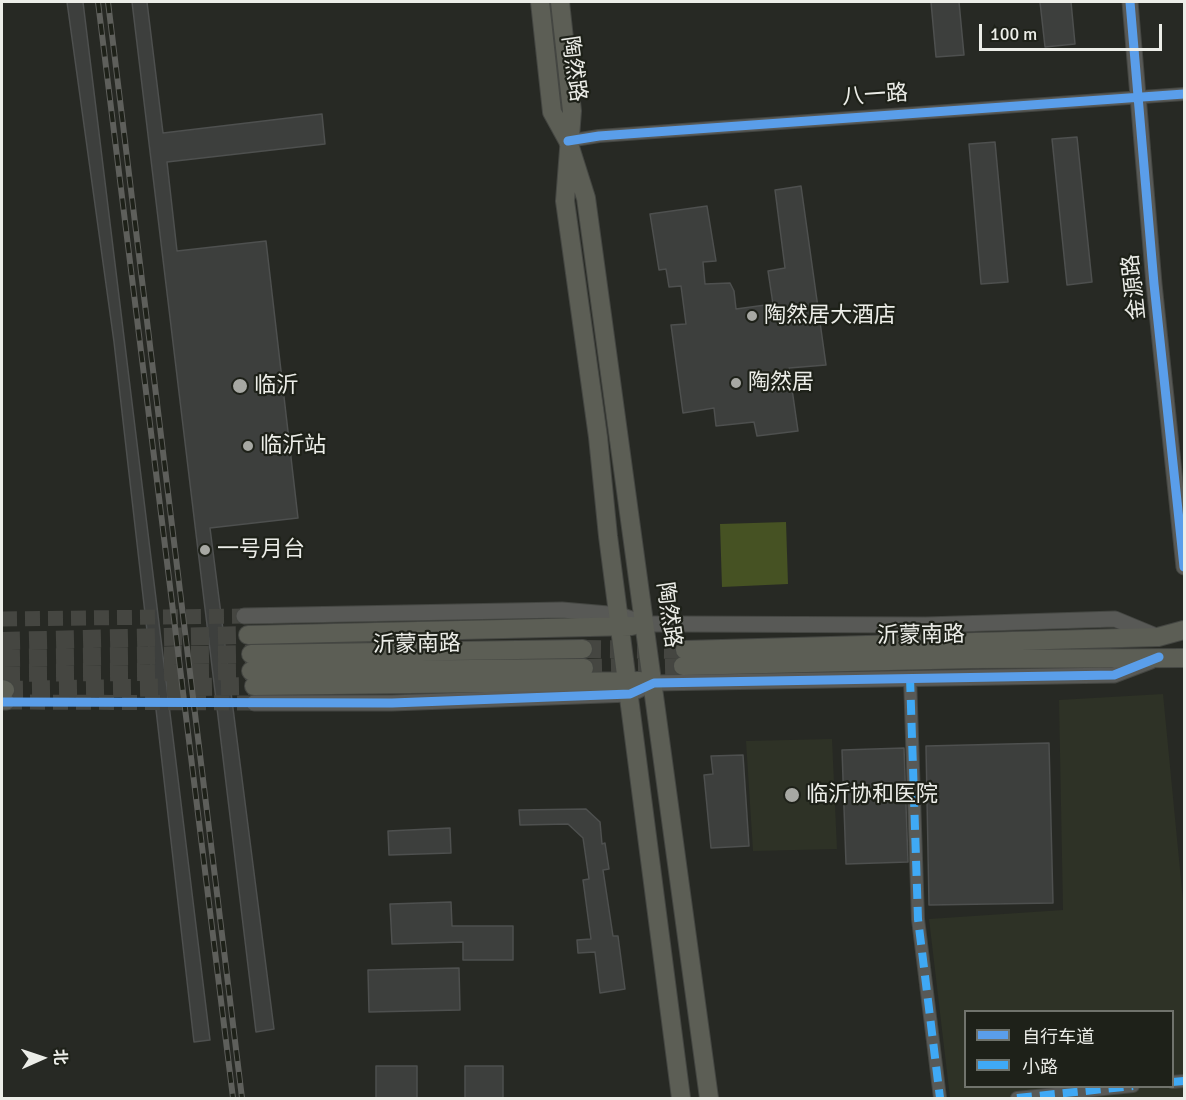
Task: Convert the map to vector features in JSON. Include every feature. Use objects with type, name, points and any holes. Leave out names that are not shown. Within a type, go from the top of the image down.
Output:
[{"type":"main road","name":"陶然路","points":[[540,2],[552,112],[568,141],[586,198],[709,1098]]},
{"type":"main road","name":"陶然路","points":[[560,2],[572,111],[565,201],[681,1098]]},
{"type":"main road","points":[[248,635],[621,621],[646,624]]},
{"type":"main road","name":"沂蒙南路","points":[[1185,630],[1158,637],[684,658],[1185,658]]},
{"type":"main road","name":"沂蒙南路","points":[[252,678],[583,649]]},
{"type":"main road","name":"沂蒙南路","points":[[252,678],[584,668]]},
{"type":"main road","points":[[252,678],[629,687],[654,683]]},
{"type":"street","name":"金源路","points":[[1130,2],[1154,284],[1185,567]]},
{"type":"street","name":"八一路","points":[[568,141],[599,136],[1185,94]]},
{"type":"street","points":[[244,616],[562,610],[621,621]]},
{"type":"street","points":[[646,624],[926,625],[1115,619],[1158,637]]},
{"type":"street","points":[[654,683],[1113,675],[1159,657]]},
{"type":"street","points":[[910,677],[918,919],[940,1098]]},
{"type":"street","points":[[1017,1098],[1114,1088]]},
{"type":"shaded area","points":[[1163,694],[1184,911],[1184,1098],[1075,1098],[1075,1093],[1017,1098],[950,1098],[929,919],[1063,910],[1059,700]]},
{"type":"shaded area","name":"临沂协和医院","points":[[832,739],[837,849],[753,851],[746,741]]},
{"type":"green space","points":[[786,522],[788,584],[722,587],[720,524]]},
{"type":"building","points":[[67,2],[83,2],[210,1040],[194,1042],[114,342]]},
{"type":"building","points":[[132,2],[147,2],[163,133],[322,114],[325,144],[167,162],[177,251],[266,241],[298,518],[210,528],[274,1029],[256,1032]]},
{"type":"building","points":[[931,2],[959,2],[964,55],[936,57]]},
{"type":"building","points":[[1040,2],[1071,2],[1075,44],[1045,47]]},
{"type":"building","points":[[1077,137],[1092,282],[1067,285],[1052,139]]},
{"type":"building","points":[[995,142],[1008,282],[981,284],[969,144]]},
{"type":"building","name":"陶然居大酒店","points":[[801,186],[826,365],[789,368],[798,431],[757,436],[754,422],[716,426],[714,408],[683,413],[671,325],[686,324],[681,286],[669,287],[666,269],[659,270],[650,214],[707,206],[716,261],[703,262],[705,284],[730,283],[734,291],[736,309],[773,304],[768,271],[785,268],[775,190]]},
{"type":"building","points":[[1049,743],[1053,903],[929,905],[926,746]]},
{"type":"building","points":[[904,748],[908,862],[846,864],[842,750]]},
{"type":"building","points":[[743,755],[749,846],[711,848],[704,775],[713,774],[711,756]]},
{"type":"building","points":[[586,809],[600,822],[602,844],[605,843],[609,869],[603,870],[613,936],[618,936],[625,989],[600,993],[595,952],[578,953],[577,940],[591,939],[583,880],[589,879],[583,838],[568,824],[520,825],[519,810]]},
{"type":"building","points":[[450,828],[451,853],[389,855],[388,831]]},
{"type":"building","points":[[451,902],[452,926],[513,926],[513,960],[463,960],[463,942],[392,944],[390,904]]},
{"type":"building","points":[[459,968],[460,1010],[369,1012],[368,970]]},
{"type":"building","points":[[376,1066],[417,1066],[417,1098],[376,1098]]},
{"type":"building","points":[[465,1066],[503,1066],[503,1098],[465,1098]]},
{"type":"tunnel","points":[[2,619],[244,616]]},
{"type":"tunnel","points":[[2,641],[248,635]]},
{"type":"tunnel","points":[[583,649],[685,650]]},
{"type":"tunnel","points":[[2,658],[251,654]]},
{"type":"tunnel","points":[[584,668],[683,666]]},
{"type":"tunnel","points":[[2,673],[251,671]]},
{"type":"tunnel","points":[[5,690],[254,686]]},
{"type":"tunnel","points":[[7,702],[254,703]]},
{"type":"railway","points":[[98,2],[233,1098]]},
{"type":"railway","points":[[108,2],[242,1098]]},
{"type":"marked path","points":[[910,677],[918,919],[940,1098]]},
{"type":"marked path","points":[[1174,1082],[1184,1081]]},
{"type":"marked path","points":[[1017,1098],[1114,1088]]},
{"type":"cycle path","points":[[1130,2],[1154,284],[1184,567]]},
{"type":"cycle path","points":[[568,141],[599,136],[1184,94]]},
{"type":"cycle path","points":[[2,702],[392,703],[630,694],[654,683],[1114,675],[1159,657]]},
{"type":"place","name":"陶然居大酒店","points":[[752,316]]},
{"type":"place","name":"陶然居","points":[[736,383]]},
{"type":"place","name":"临沂","points":[[240,386]]},
{"type":"place","name":"临沂站","points":[[248,446]]},
{"type":"place","name":"一号月台","points":[[205,550]]},
{"type":"place","name":"临沂协和医院","points":[[792,795]]}]
